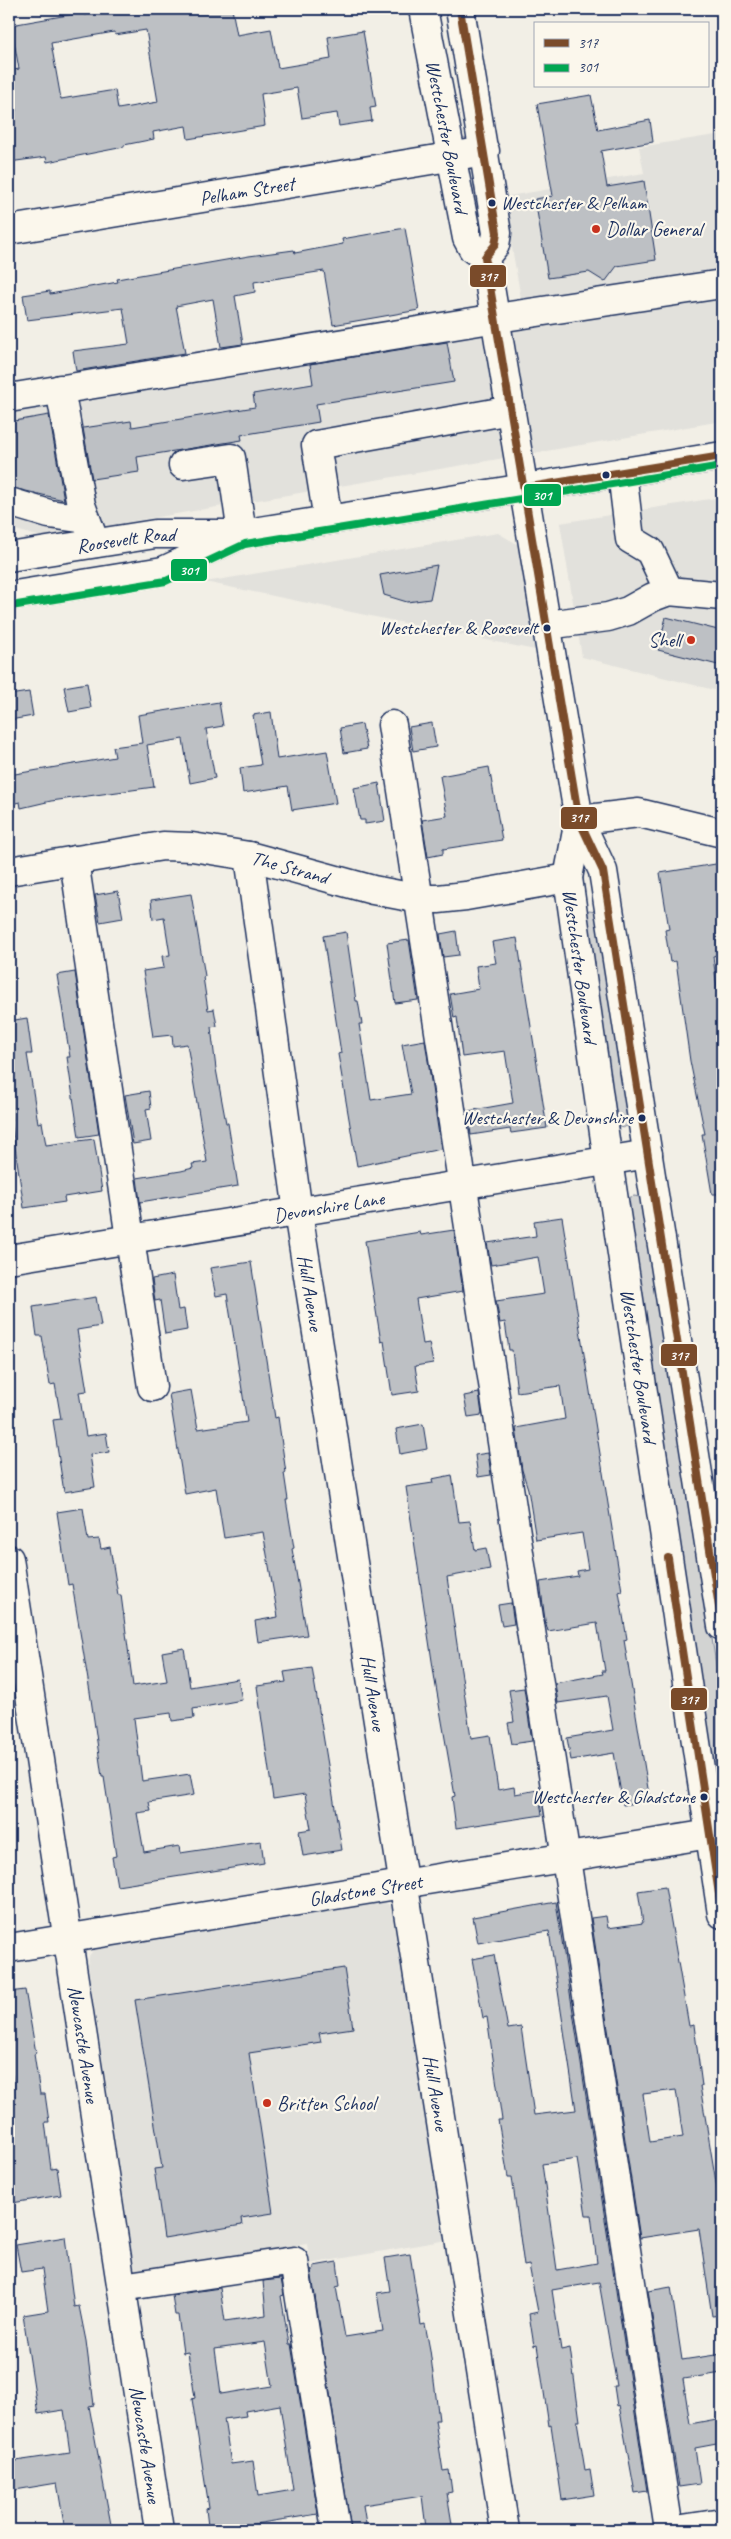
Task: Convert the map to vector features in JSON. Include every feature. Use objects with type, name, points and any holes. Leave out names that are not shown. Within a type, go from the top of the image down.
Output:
[{"type":"street","name":"Westchester Boulevard","points":[[423,9],[467,238],[473,249],[485,257],[497,318],[579,820],[603,871],[722,1626]]},
{"type":"street","name":"Westchester Boulevard","points":[[460,9],[497,233],[495,245],[485,257]]},
{"type":"street","name":"Pelham Street","points":[[9,230],[484,151]]},
{"type":"street","points":[[9,398],[497,318],[722,284]]},
{"type":"street","points":[[60,389],[81,505],[90,531]]},
{"type":"street","points":[[328,520],[316,445],[512,410]]},
{"type":"street","name":"Roosevelt Road","points":[[9,557],[90,531],[154,534],[242,534],[722,456]]},
{"type":"street","points":[[183,465],[231,458],[242,534]]},
{"type":"street","points":[[622,472],[630,539],[650,552],[669,591]]},
{"type":"street","points":[[9,502],[49,514],[90,531]]},
{"type":"street","name":"Roosevelt Road","points":[[9,596],[163,571],[242,534]]},
{"type":"street","points":[[547,625],[608,617],[628,611],[653,597],[669,591],[722,596]]},
{"type":"street","points":[[392,725],[669,2530]]},
{"type":"street","points":[[579,820],[639,813],[722,833]]},
{"type":"street","name":"Westchester Boulevard","points":[[579,820],[568,878],[608,1161],[716,1833],[722,1914]]},
{"type":"street","name":"The Strand","points":[[9,871],[163,846],[192,847],[248,856],[373,890],[420,899],[438,900],[568,878]]},
{"type":"street","name":"Hull Avenue","points":[[248,856],[298,1212],[505,2530]]},
{"type":"street","points":[[74,860],[152,1387]]},
{"type":"street","name":"Devonshire Lane","points":[[9,1259],[648,1154]]},
{"type":"street","name":"Newcastle Avenue","points":[[9,1559],[159,2530]]},
{"type":"street","name":"Gladstone Street","points":[[9,1948],[716,1833]]},
{"type":"street","points":[[122,2287],[294,2261],[336,2530]]},
{"type":"street","points":[[676,2530],[722,2523]]},
{"type":"shaded area","points":[[722,134],[722,421],[41,537],[9,528],[9,404],[525,321],[503,197],[644,173],[639,147]]},
{"type":"shaded area","points":[[722,497],[722,692],[582,657],[560,523]]},
{"type":"shaded area","points":[[498,533],[524,548],[545,652],[205,582]]},
{"type":"shaded area","points":[[589,910],[596,911],[630,1124],[623,1128],[616,1126],[583,913]]},
{"type":"shaded area","points":[[640,1197],[644,1201],[722,1703],[722,1796],[717,1791],[626,1204],[628,1198]]},
{"type":"shaded area","name":"Britten School","points":[[378,1902],[388,1904],[394,1909],[396,1916],[447,2240],[310,2264],[307,2244],[135,2272],[88,1965],[89,1956],[94,1949],[101,1946]]},
{"type":"building","points":[[122,9],[232,9],[237,35],[271,29],[278,68],[331,59],[328,37],[363,31],[376,107],[370,108],[372,121],[339,126],[337,113],[302,118],[297,88],[261,94],[265,126],[188,139],[186,126],[153,132],[154,139],[124,145],[124,147],[47,162],[46,157],[9,162],[9,112],[16,111],[9,71],[19,69],[11,25],[85,12],[85,15]],"holes":[[[146,30],[158,102],[118,109],[115,90],[61,99],[51,43],[114,32],[115,35]]]},
{"type":"building","points":[[591,95],[598,130],[650,120],[653,142],[601,151],[607,187],[644,181],[656,260],[617,266],[605,282],[589,272],[548,278],[535,199],[553,196],[537,104]]},
{"type":"building","points":[[405,228],[419,310],[333,325],[324,271],[254,282],[255,292],[235,296],[243,344],[221,347],[213,299],[176,306],[185,353],[76,371],[73,351],[129,344],[123,308],[27,320],[23,295],[50,291],[50,294],[118,282],[117,279],[249,256],[294,250],[295,253],[343,244],[342,239]]},
{"type":"building","points":[[447,342],[454,382],[316,404],[319,422],[241,435],[242,440],[137,457],[139,472],[92,479],[83,428],[131,421],[132,427],[255,407],[253,394],[313,384],[310,364]]},
{"type":"building","points":[[49,415],[64,500],[9,487],[9,422]]},
{"type":"building","points":[[437,565],[430,599],[407,602],[384,595],[380,575]]},
{"type":"building","name":"Shell","points":[[666,617],[722,631],[722,666],[658,650]]},
{"type":"building","points":[[87,683],[91,708],[69,712],[64,687]]},
{"type":"building","points":[[29,692],[33,716],[10,720],[9,695]]},
{"type":"building","points":[[219,702],[223,726],[206,729],[215,778],[190,783],[183,739],[147,745],[154,787],[51,801],[21,808],[20,802],[11,804],[9,775],[115,757],[113,747],[142,743],[138,715]]},
{"type":"building","points":[[271,712],[277,759],[327,751],[336,803],[292,810],[288,786],[243,793],[240,768],[261,765],[253,715]]},
{"type":"building","points":[[432,723],[436,747],[413,751],[409,727]]},
{"type":"building","points":[[362,724],[367,749],[344,753],[340,728]]},
{"type":"building","points":[[489,767],[502,840],[443,849],[443,854],[428,857],[422,820],[447,816],[440,776]]},
{"type":"building","points":[[379,783],[385,821],[365,824],[365,820],[360,820],[354,788]]},
{"type":"building","points":[[722,863],[722,954],[713,956],[722,1028],[722,1194],[712,1194],[702,1134],[705,1134],[690,1061],[676,961],[670,962],[665,930],[669,929],[660,873]]},
{"type":"building","points":[[118,891],[123,918],[100,922],[95,895]]},
{"type":"building","points":[[191,894],[205,976],[203,977],[208,1010],[214,1009],[217,1026],[211,1027],[216,1069],[226,1123],[228,1123],[238,1186],[140,1202],[137,1178],[181,1171],[193,1168],[192,1164],[207,1162],[187,1044],[173,1046],[172,1035],[153,1037],[143,971],[164,968],[162,956],[170,955],[164,917],[153,919],[151,900]]},
{"type":"building","points":[[456,931],[459,955],[443,957],[440,934]]},
{"type":"building","points":[[346,932],[356,1001],[358,1001],[362,1024],[359,1024],[371,1100],[411,1094],[402,1044],[425,1040],[441,1149],[357,1166],[338,1054],[341,1053],[323,936]]},
{"type":"building","points":[[517,938],[547,1128],[511,1133],[510,1129],[471,1135],[468,1111],[513,1103],[505,1051],[462,1057],[457,1017],[454,1018],[450,994],[479,989],[476,966],[496,963],[492,942]]},
{"type":"building","points":[[409,940],[418,1000],[395,1003],[387,943]]},
{"type":"building","points":[[75,972],[99,1134],[79,1137],[67,1057],[70,1057],[57,975]]},
{"type":"building","points":[[27,1018],[32,1054],[27,1054],[38,1123],[42,1122],[46,1145],[94,1139],[102,1191],[64,1197],[65,1202],[24,1208],[9,1106],[9,1021]]},
{"type":"building","points":[[149,1091],[151,1108],[146,1109],[151,1141],[133,1144],[125,1095]]},
{"type":"building","points":[[562,1217],[622,1591],[619,1592],[627,1639],[624,1640],[650,1801],[623,1805],[614,1753],[571,1760],[567,1738],[613,1730],[607,1696],[558,1703],[555,1683],[603,1674],[602,1671],[605,1671],[597,1623],[548,1631],[545,1620],[540,1582],[578,1576],[577,1571],[588,1569],[582,1533],[536,1540],[528,1489],[522,1470],[516,1428],[565,1419],[560,1386],[517,1392],[512,1350],[509,1350],[505,1322],[500,1323],[496,1301],[544,1294],[538,1257],[491,1265],[487,1243],[536,1236],[534,1221]]},
{"type":"building","points":[[454,1230],[463,1291],[416,1299],[423,1344],[429,1343],[433,1363],[415,1366],[419,1391],[392,1395],[384,1341],[381,1342],[365,1241],[420,1232],[421,1235]]},
{"type":"building","points":[[251,1262],[275,1418],[278,1417],[286,1473],[284,1473],[288,1500],[286,1500],[294,1548],[292,1549],[307,1635],[258,1642],[255,1621],[278,1617],[263,1532],[224,1538],[216,1488],[185,1494],[169,1394],[191,1390],[198,1429],[247,1422],[227,1294],[216,1296],[210,1268]]},
{"type":"building","points":[[173,1275],[178,1310],[184,1309],[187,1330],[165,1334],[160,1300],[155,1301],[152,1279]]},
{"type":"building","points":[[96,1297],[101,1326],[77,1330],[87,1391],[79,1392],[86,1436],[106,1433],[109,1452],[90,1455],[95,1487],[64,1492],[53,1420],[61,1419],[55,1384],[50,1385],[42,1336],[37,1336],[33,1307]]},
{"type":"building","points":[[479,1393],[482,1415],[468,1417],[464,1396]]},
{"type":"building","points":[[423,1424],[427,1449],[400,1454],[396,1429]]},
{"type":"building","points":[[488,1453],[491,1475],[478,1477],[475,1455]]},
{"type":"building","points":[[452,1475],[459,1522],[470,1521],[475,1550],[486,1548],[490,1569],[447,1577],[471,1738],[490,1735],[498,1790],[514,1787],[515,1794],[538,1790],[542,1815],[456,1828],[452,1797],[455,1796],[435,1681],[406,1487],[433,1483],[432,1479]]},
{"type":"building","points":[[83,1508],[88,1540],[99,1539],[101,1549],[110,1547],[118,1595],[121,1595],[133,1686],[167,1681],[162,1652],[184,1648],[190,1687],[238,1679],[242,1700],[193,1709],[194,1718],[172,1721],[171,1713],[134,1718],[142,1781],[190,1774],[194,1795],[149,1802],[151,1811],[137,1813],[144,1852],[179,1846],[180,1853],[261,1841],[264,1863],[117,1886],[112,1857],[116,1856],[104,1777],[102,1777],[72,1584],[68,1585],[57,1512]]},
{"type":"building","points":[[511,1603],[514,1624],[502,1626],[498,1605]]},
{"type":"building","points":[[312,1668],[342,1850],[303,1856],[299,1831],[311,1829],[305,1794],[273,1799],[257,1686],[286,1682],[284,1672]]},
{"type":"building","points":[[524,1688],[532,1741],[512,1744],[508,1723],[514,1722],[509,1690]]},
{"type":"building","points":[[665,1887],[689,2026],[694,2025],[702,2086],[700,2086],[722,2218],[722,2315],[712,2316],[699,2229],[640,2238],[591,1918],[606,1916],[608,1928],[643,1923],[638,1891]],"holes":[[[676,2090],[683,2137],[650,2142],[643,2094]]]},
{"type":"building","points":[[556,1902],[647,2491],[635,2493],[619,2405],[617,2406],[614,2386],[617,2386],[599,2282],[552,2290],[561,2350],[570,2348],[580,2421],[577,2421],[585,2470],[590,2469],[594,2495],[562,2500],[537,2345],[534,2346],[529,2314],[538,2312],[529,2265],[524,2266],[512,2177],[508,2177],[498,2120],[502,2120],[487,2017],[483,2018],[472,1959],[494,1955],[508,2029],[521,2027],[534,2115],[576,2110],[549,1931],[478,1943],[473,1917]],"holes":[[[577,2159],[586,2215],[591,2215],[597,2263],[557,2270],[542,2164]]]},
{"type":"building","points":[[344,1968],[353,2028],[319,2033],[321,2042],[249,2053],[273,2213],[241,2218],[242,2225],[164,2238],[154,2169],[162,2168],[135,2000]]},
{"type":"building","points":[[25,1990],[36,2053],[34,2054],[40,2094],[45,2094],[49,2122],[45,2122],[51,2169],[57,2168],[61,2195],[12,2203],[9,2183],[9,2099],[15,2098],[9,2055],[9,1992]]},
{"type":"building","points":[[65,2237],[74,2307],[79,2306],[86,2341],[94,2405],[89,2406],[112,2530],[65,2530],[57,2483],[9,2491],[9,2462],[70,2453],[64,2410],[38,2414],[23,2315],[48,2311],[42,2269],[21,2272],[16,2245]]},
{"type":"building","points":[[410,2254],[421,2325],[425,2324],[430,2350],[439,2420],[435,2420],[443,2471],[449,2470],[452,2492],[447,2493],[452,2524],[426,2528],[422,2496],[363,2505],[367,2530],[351,2530],[311,2270],[314,2270],[314,2266],[337,2262],[340,2286],[336,2287],[345,2337],[383,2331],[377,2293],[390,2291],[385,2258]]},
{"type":"building","points":[[281,2279],[284,2295],[281,2296],[289,2344],[291,2344],[318,2514],[217,2530],[216,2525],[208,2526],[206,2509],[209,2508],[192,2399],[195,2398],[188,2352],[183,2353],[178,2315],[175,2315],[172,2295],[220,2288],[225,2321],[266,2315],[263,2281]],"holes":[[[265,2342],[272,2386],[221,2394],[215,2349]],[[280,2405],[293,2490],[258,2496],[253,2461],[231,2464],[224,2419],[246,2416],[245,2411]]]},
{"type":"building","points":[[671,2287],[682,2360],[722,2354],[722,2373],[683,2379],[690,2424],[722,2418],[722,2443],[695,2448],[700,2484],[679,2487],[648,2291]]},
{"type":"transit line","name":"317","points":[[460,9],[497,233],[495,245],[485,257],[579,820],[603,871],[722,1626]]},
{"type":"transit line","name":"317","points":[[524,488],[722,456]]},
{"type":"transit line","name":"301","points":[[11,606],[166,581],[245,544],[722,466]]},
{"type":"transit line","name":"317","points":[[668,1558],[722,1914]]},
{"type":"place","name":"Westchester & Pelham","points":[[492,203]]},
{"type":"place","name":"Dollar General","points":[[596,229]]},
{"type":"place","name":"Westchester & Roosevelt","points":[[547,628]]},
{"type":"place","name":"Shell","points":[[691,640]]},
{"type":"place","name":"Westchester & Devonshire","points":[[642,1118]]},
{"type":"place","name":"Westchester & Gladstone","points":[[704,1797]]},
{"type":"place","name":"Britten School","points":[[267,2103]]}]
